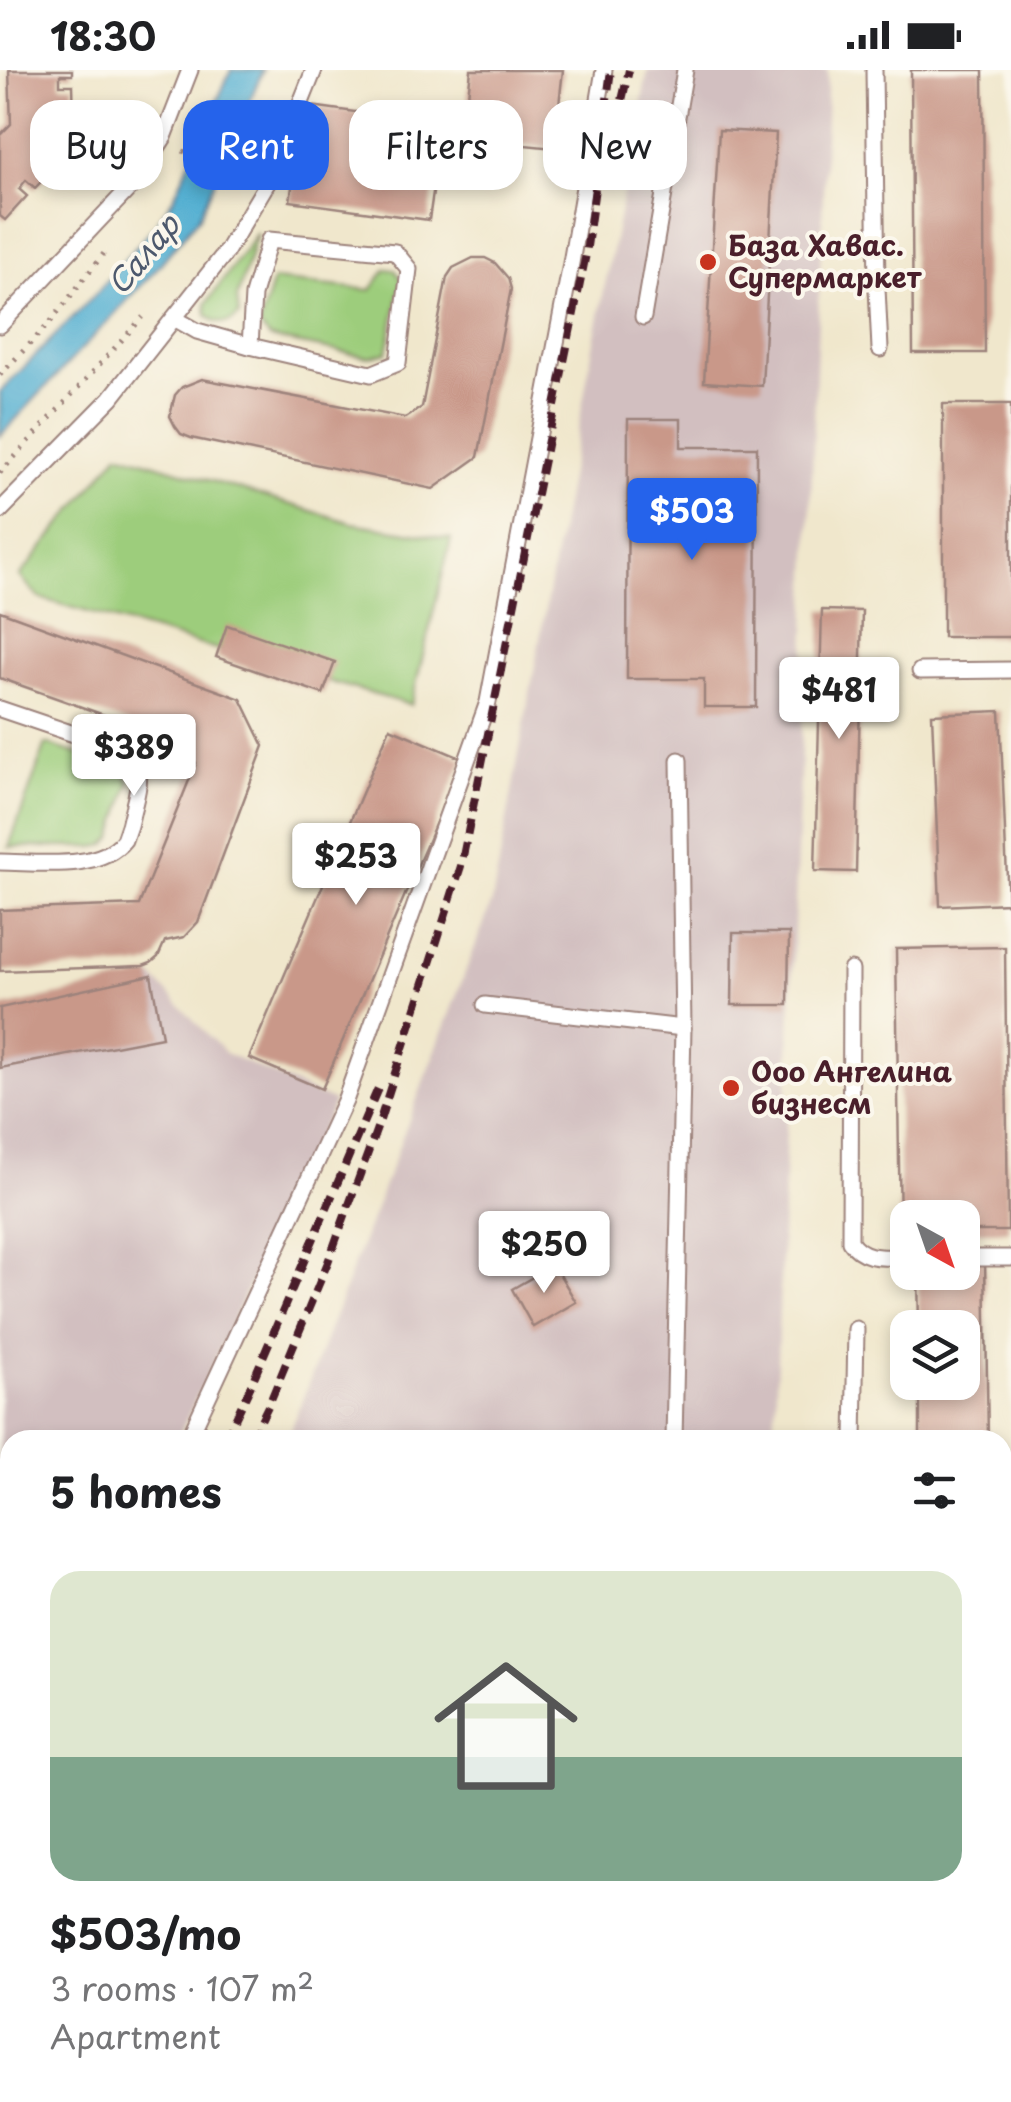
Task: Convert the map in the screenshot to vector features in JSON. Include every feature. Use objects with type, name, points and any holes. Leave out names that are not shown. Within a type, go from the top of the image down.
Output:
[{"type":"lane","points":[[0,325],[135,182],[164,138],[190,70]]},
{"type":"lane","points":[[0,510],[111,398],[226,252],[272,175],[314,70]]},
{"type":"lane","points":[[193,1430],[345,1101],[488,702],[604,70]]},
{"type":"lane","points":[[643,317],[685,70]]},
{"type":"lane","points":[[874,70],[880,349]]},
{"type":"lane","points":[[174,318],[197,331],[250,346],[371,374],[398,362],[410,269],[394,252],[269,240],[252,295],[250,346]]},
{"type":"lane","points":[[920,672],[1011,670]]},
{"type":"lane","points":[[0,709],[124,751],[137,766],[140,783],[128,832],[118,848],[104,857],[78,862],[0,862]]},
{"type":"lane","points":[[674,1430],[683,1028],[679,760]]},
{"type":"lane","points":[[851,970],[850,1240],[856,1251],[873,1258],[890,1258]]},
{"type":"lane","points":[[485,1004],[683,1028]]},
{"type":"lane","points":[[980,1258],[1011,1258]]},
{"type":"lane","points":[[854,1430],[856,1329]]},
{"type":"path","points":[[240,194],[241,190]]},
{"type":"path","points":[[0,473],[139,320],[152,311]]},
{"type":"shaded area","points":[[648,70],[828,70],[774,1430],[291,1430],[492,902],[624,190],[687,190],[687,100],[642,100]]},
{"type":"shaded area","points":[[151,975],[225,1053],[334,1102],[182,1430],[0,1430],[0,1008]]},
{"type":"green space","points":[[257,233],[237,298],[239,315],[228,322],[215,321],[207,315],[206,304]]},
{"type":"green space","points":[[386,269],[395,270],[402,280],[387,352],[368,357],[270,338],[259,326],[273,280],[371,290]]},
{"type":"green space","points":[[119,453],[352,523],[451,539],[411,705],[39,598],[20,576]]},
{"type":"green space","points":[[46,744],[121,767],[130,782],[113,838],[105,845],[9,847]]},
{"type":"water","name":"Салар","points":[[231,70],[263,70],[250,100],[218,100]]},
{"type":"water","name":"Салар","points":[[183,177],[183,190],[211,190],[199,217],[153,273],[0,436],[0,392],[98,291],[173,199]]},
{"type":"building","points":[[9,70],[72,70],[72,75],[60,75],[60,85],[73,85],[73,100],[30,100],[30,184],[26,180],[19,189],[27,196],[5,220],[0,216],[0,135],[11,124]]},
{"type":"building","points":[[471,70],[563,70],[560,100],[543,100],[543,147],[523,145],[523,100],[468,100]]},
{"type":"building","points":[[911,70],[983,70],[985,353],[913,353]]},
{"type":"building","points":[[329,108],[349,111],[349,190],[433,190],[429,220],[290,201],[292,190],[329,190]]},
{"type":"building","points":[[719,130],[776,133],[762,386],[704,382]]},
{"type":"building","points":[[473,258],[495,263],[508,278],[511,289],[478,457],[433,489],[191,438],[175,426],[170,416],[175,395],[182,387],[202,379],[405,418],[422,407],[447,277],[453,268]]},
{"type":"building","points":[[943,404],[1011,404],[1011,637],[943,637]]},
{"type":"building","points":[[628,419],[681,419],[681,447],[757,447],[756,707],[704,707],[704,679],[627,679]]},
{"type":"building","points":[[822,610],[862,611],[856,872],[815,871]]},
{"type":"building","points":[[0,611],[241,699],[264,746],[198,922],[184,937],[165,941],[151,963],[0,971],[0,910],[139,905],[196,763],[186,744],[0,678]]},
{"type":"building","points":[[227,625],[335,662],[323,694],[216,657]]},
{"type":"building","points":[[1000,711],[1008,903],[940,906],[932,714]]},
{"type":"building","points":[[390,728],[463,759],[322,1089],[249,1058]]},
{"type":"building","points":[[733,933],[789,933],[788,1005],[732,1005]]},
{"type":"building","points":[[1005,947],[1008,1231],[980,1231],[980,1200],[900,1200],[896,949]]},
{"type":"building","points":[[151,975],[162,1037],[0,1068],[0,1008]]},
{"type":"building","points":[[980,1260],[985,1260],[988,1430],[920,1430],[920,1400],[980,1400],[980,1310],[919,1310],[918,1290],[980,1290]]},
{"type":"building","points":[[554,1265],[576,1302],[533,1327],[512,1289]]},
{"type":"railway","points":[[256,1430],[328,1262],[380,1120],[461,866],[586,254],[611,70]]},
{"type":"railway","points":[[622,100],[629,70]]},
{"type":"railway","points":[[230,1430],[379,1086]]},
{"type":"place","name":"База Хавас. Супермаркет","points":[[708,262]]},
{"type":"place","name":"Ооо Ангелина бизнесм","points":[[731,1088]]}]
